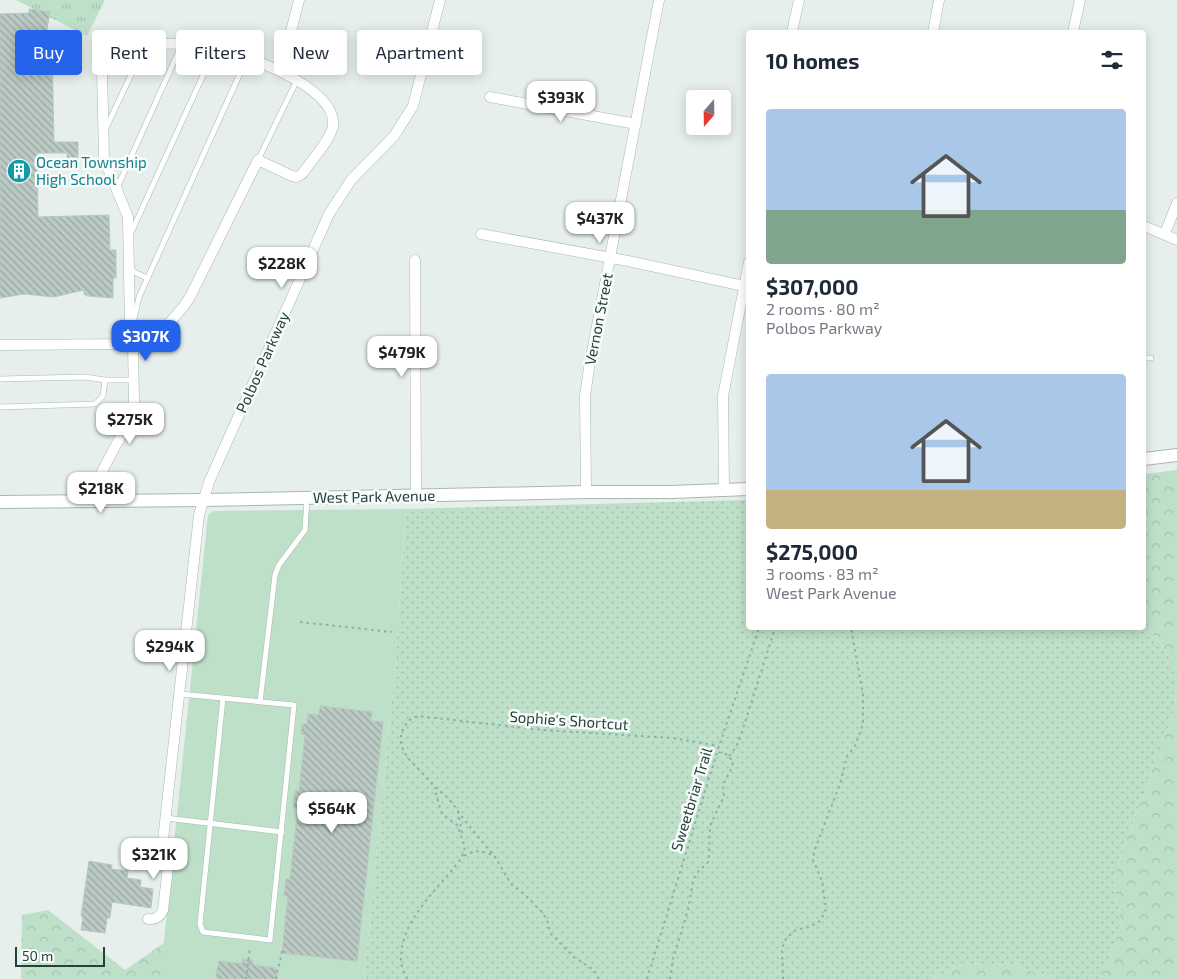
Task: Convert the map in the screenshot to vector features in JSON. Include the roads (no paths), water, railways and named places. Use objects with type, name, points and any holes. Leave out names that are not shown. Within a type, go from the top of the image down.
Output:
[{"type":"street","points":[[291,30],[299,0]]},
{"type":"street","name":"Polbos Parkway","points":[[148,919],[157,919],[163,910],[168,867],[162,850],[202,500],[329,214],[351,180],[394,136],[412,106],[440,0]]},
{"type":"street","name":"Vernon Street","points":[[586,492],[585,396],[659,0]]},
{"type":"street","points":[[792,30],[799,0]]},
{"type":"street","points":[[932,30],[939,0]]},
{"type":"street","points":[[1074,30],[1080,0]]},
{"type":"street","points":[[0,345],[133,344],[146,342],[158,336],[191,295],[258,160],[297,177],[302,174],[329,136],[333,125],[330,111],[312,90],[297,80],[264,65]]},
{"type":"street","points":[[86,500],[129,419],[134,403],[133,344],[130,328],[128,217],[117,188],[105,165],[102,75]]},
{"type":"street","points":[[490,97],[636,124]]},
{"type":"street","points":[[1165,234],[1177,203]]},
{"type":"street","points":[[1146,227],[1177,240]]},
{"type":"street","points":[[481,234],[744,286]]},
{"type":"street","points":[[415,260],[416,496]]},
{"type":"street","points":[[724,489],[723,396],[746,276]]},
{"type":"street","points":[[1146,459],[1177,455]]},
{"type":"street","name":"West Park Avenue","points":[[0,502],[671,492],[746,489]]},
{"type":"lane","points":[[117,188],[176,57]]},
{"type":"lane","points":[[103,135],[131,75]]},
{"type":"lane","points":[[128,240],[203,75]]},
{"type":"lane","points":[[133,344],[136,308],[147,278],[239,75]]},
{"type":"lane","points":[[258,160],[297,80]]},
{"type":"lane","points":[[129,261],[134,272],[147,278]]},
{"type":"lane","points":[[1146,358],[1151,358]]},
{"type":"lane","points":[[0,379],[85,377],[105,380],[133,380]]},
{"type":"lane","points":[[0,407],[94,404],[103,396],[105,380]]},
{"type":"lane","points":[[260,702],[275,575],[279,565],[304,530],[307,498]]},
{"type":"lane","points":[[180,694],[222,698],[260,702],[294,705],[270,940],[203,932],[200,924],[222,698]]},
{"type":"lane","points":[[166,818],[282,832]]},
{"type":"place","name":"Ocean Township High School","points":[[19,171]]}]
